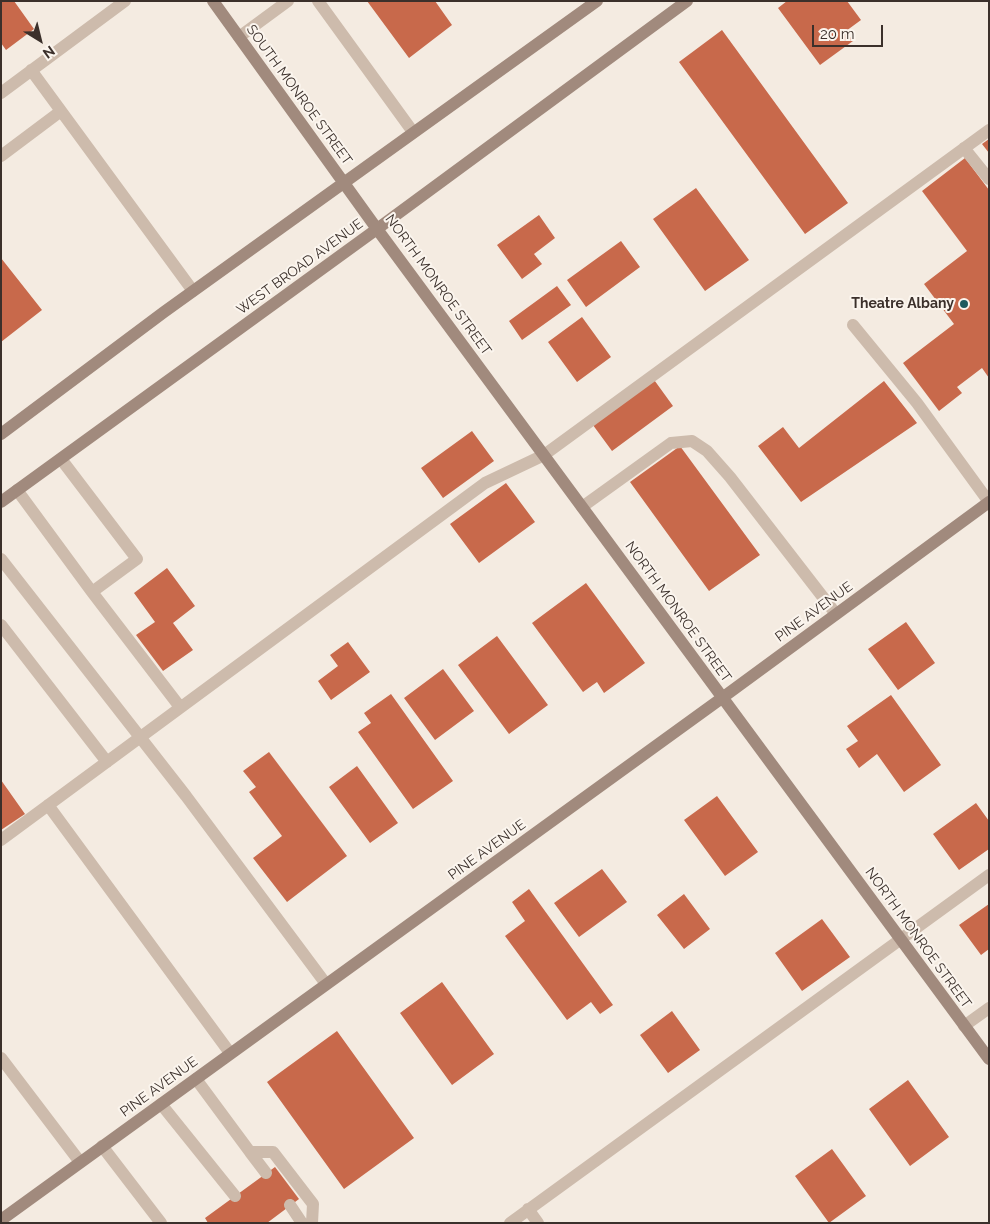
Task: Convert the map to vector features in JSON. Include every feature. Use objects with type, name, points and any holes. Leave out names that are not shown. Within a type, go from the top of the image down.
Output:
[{"type":"main road","name":"SOUTH MONROE STREET","points":[[213,1],[343,182]]},
{"type":"main road","points":[[1,434],[343,182],[597,1]]},
{"type":"main road","name":"WEST BROAD AVENUE","points":[[1,502],[687,1]]},
{"type":"main road","name":"NORTH MONROE STREET","points":[[343,182],[989,1059]]},
{"type":"main road","name":"PINE AVENUE","points":[[1,1220],[722,698],[989,502]]},
{"type":"lane","points":[[1,93],[125,1]]},
{"type":"lane","points":[[239,37],[288,1]]},
{"type":"lane","points":[[318,1],[413,132]]},
{"type":"lane","points":[[31,70],[193,291]]},
{"type":"lane","points":[[1,156],[61,111]]},
{"type":"lane","points":[[1,840],[486,483],[544,455],[989,130]]},
{"type":"lane","points":[[964,148],[989,179]]},
{"type":"lane","points":[[853,324],[917,404],[989,502]]},
{"type":"lane","points":[[582,507],[671,443],[692,442],[707,452],[730,477],[836,614]]},
{"type":"lane","points":[[61,459],[136,559],[92,592]]},
{"type":"lane","points":[[17,490],[180,707]]},
{"type":"lane","points":[[1,559],[140,737],[326,984]]},
{"type":"lane","points":[[1,625],[107,762]]},
{"type":"lane","points":[[48,805],[230,1053]]},
{"type":"lane","points":[[510,1223],[989,875]]},
{"type":"lane","points":[[964,1026],[989,1008]]},
{"type":"lane","points":[[1,1058],[80,1162]]},
{"type":"lane","points":[[196,1079],[266,1173]]},
{"type":"lane","points":[[161,1104],[235,1196]]},
{"type":"lane","points":[[102,1146],[161,1223]]},
{"type":"lane","points":[[250,1152],[273,1152],[313,1204],[312,1223]]},
{"type":"lane","points":[[290,1205],[302,1223]]},
{"type":"lane","points":[[528,1209],[538,1223]]},
{"type":"building","points":[[1,1],[14,1],[34,29],[6,50],[1,43]]},
{"type":"building","points":[[367,1],[435,1],[452,25],[409,58]]},
{"type":"building","points":[[787,1],[847,1],[861,20],[846,31],[853,41],[820,65],[778,8]]},
{"type":"building","points":[[722,30],[848,203],[805,234],[679,62]]},
{"type":"building","points":[[989,139],[989,153],[982,144]]},
{"type":"building","name":"Theatre Albany","points":[[965,158],[989,190],[989,378],[982,368],[957,387],[962,393],[939,411],[903,363],[954,324],[924,284],[967,251],[922,191]]},
{"type":"building","points":[[696,188],[749,260],[705,291],[653,219]]},
{"type":"building","points":[[539,215],[555,238],[534,254],[542,264],[522,279],[497,245]]},
{"type":"building","points":[[621,241],[640,267],[586,307],[567,280]]},
{"type":"building","points":[[1,258],[42,310],[1,342]]},
{"type":"building","points":[[557,286],[571,305],[522,340],[509,321]]},
{"type":"building","points":[[582,317],[611,357],[577,382],[548,342]]},
{"type":"building","points":[[652,377],[673,406],[612,451],[590,421]]},
{"type":"building","points":[[884,381],[917,423],[801,502],[758,446],[783,427],[799,448]]},
{"type":"building","points":[[472,431],[494,461],[443,498],[421,468]]},
{"type":"building","points":[[680,446],[760,555],[709,591],[630,482]]},
{"type":"building","points":[[506,483],[535,522],[479,563],[450,524]]},
{"type":"building","points":[[167,568],[195,606],[173,623],[193,650],[163,671],[136,635],[155,622],[134,593]]},
{"type":"building","points":[[586,583],[645,663],[604,693],[597,682],[583,692],[532,623]]},
{"type":"building","points":[[906,622],[935,663],[898,690],[868,649]]},
{"type":"building","points":[[497,636],[548,705],[509,734],[458,665]]},
{"type":"building","points":[[348,642],[370,672],[331,700],[318,681],[338,666],[330,655]]},
{"type":"building","points":[[443,669],[474,711],[435,740],[404,698]]},
{"type":"building","points":[[391,694],[453,781],[413,809],[358,732],[371,723],[364,713]]},
{"type":"building","points":[[891,695],[941,765],[904,792],[877,754],[859,768],[846,749],[858,741],[847,726]]},
{"type":"building","points":[[269,752],[347,856],[287,902],[253,858],[282,836],[249,792],[256,787],[243,771]]},
{"type":"building","points":[[357,766],[398,823],[370,843],[329,787]]},
{"type":"building","points":[[1,780],[25,814],[1,830]]},
{"type":"building","points":[[717,796],[758,852],[725,876],[684,820]]},
{"type":"building","points":[[976,803],[989,821],[989,849],[959,870],[933,834]]},
{"type":"building","points":[[602,869],[627,902],[579,937],[554,903]]},
{"type":"building","points":[[529,889],[613,1005],[600,1014],[591,1002],[567,1020],[505,936],[525,921],[512,902]]},
{"type":"building","points":[[684,894],[710,929],[684,949],[657,915]]},
{"type":"building","points":[[989,904],[989,949],[981,955],[959,925]]},
{"type":"building","points":[[822,919],[850,957],[802,991],[775,953]]},
{"type":"building","points":[[442,982],[494,1054],[452,1085],[400,1013]]},
{"type":"building","points":[[672,1011],[700,1050],[668,1073],[640,1035]]},
{"type":"building","points":[[337,1031],[414,1138],[344,1189],[267,1082]]},
{"type":"building","points":[[908,1080],[949,1137],[910,1166],[869,1109]]},
{"type":"building","points":[[832,1149],[866,1196],[829,1223],[795,1176]]},
{"type":"building","points":[[275,1167],[299,1199],[267,1223],[208,1223],[205,1218]]},
{"type":"place","name":"Theatre Albany","points":[[964,304]]}]
